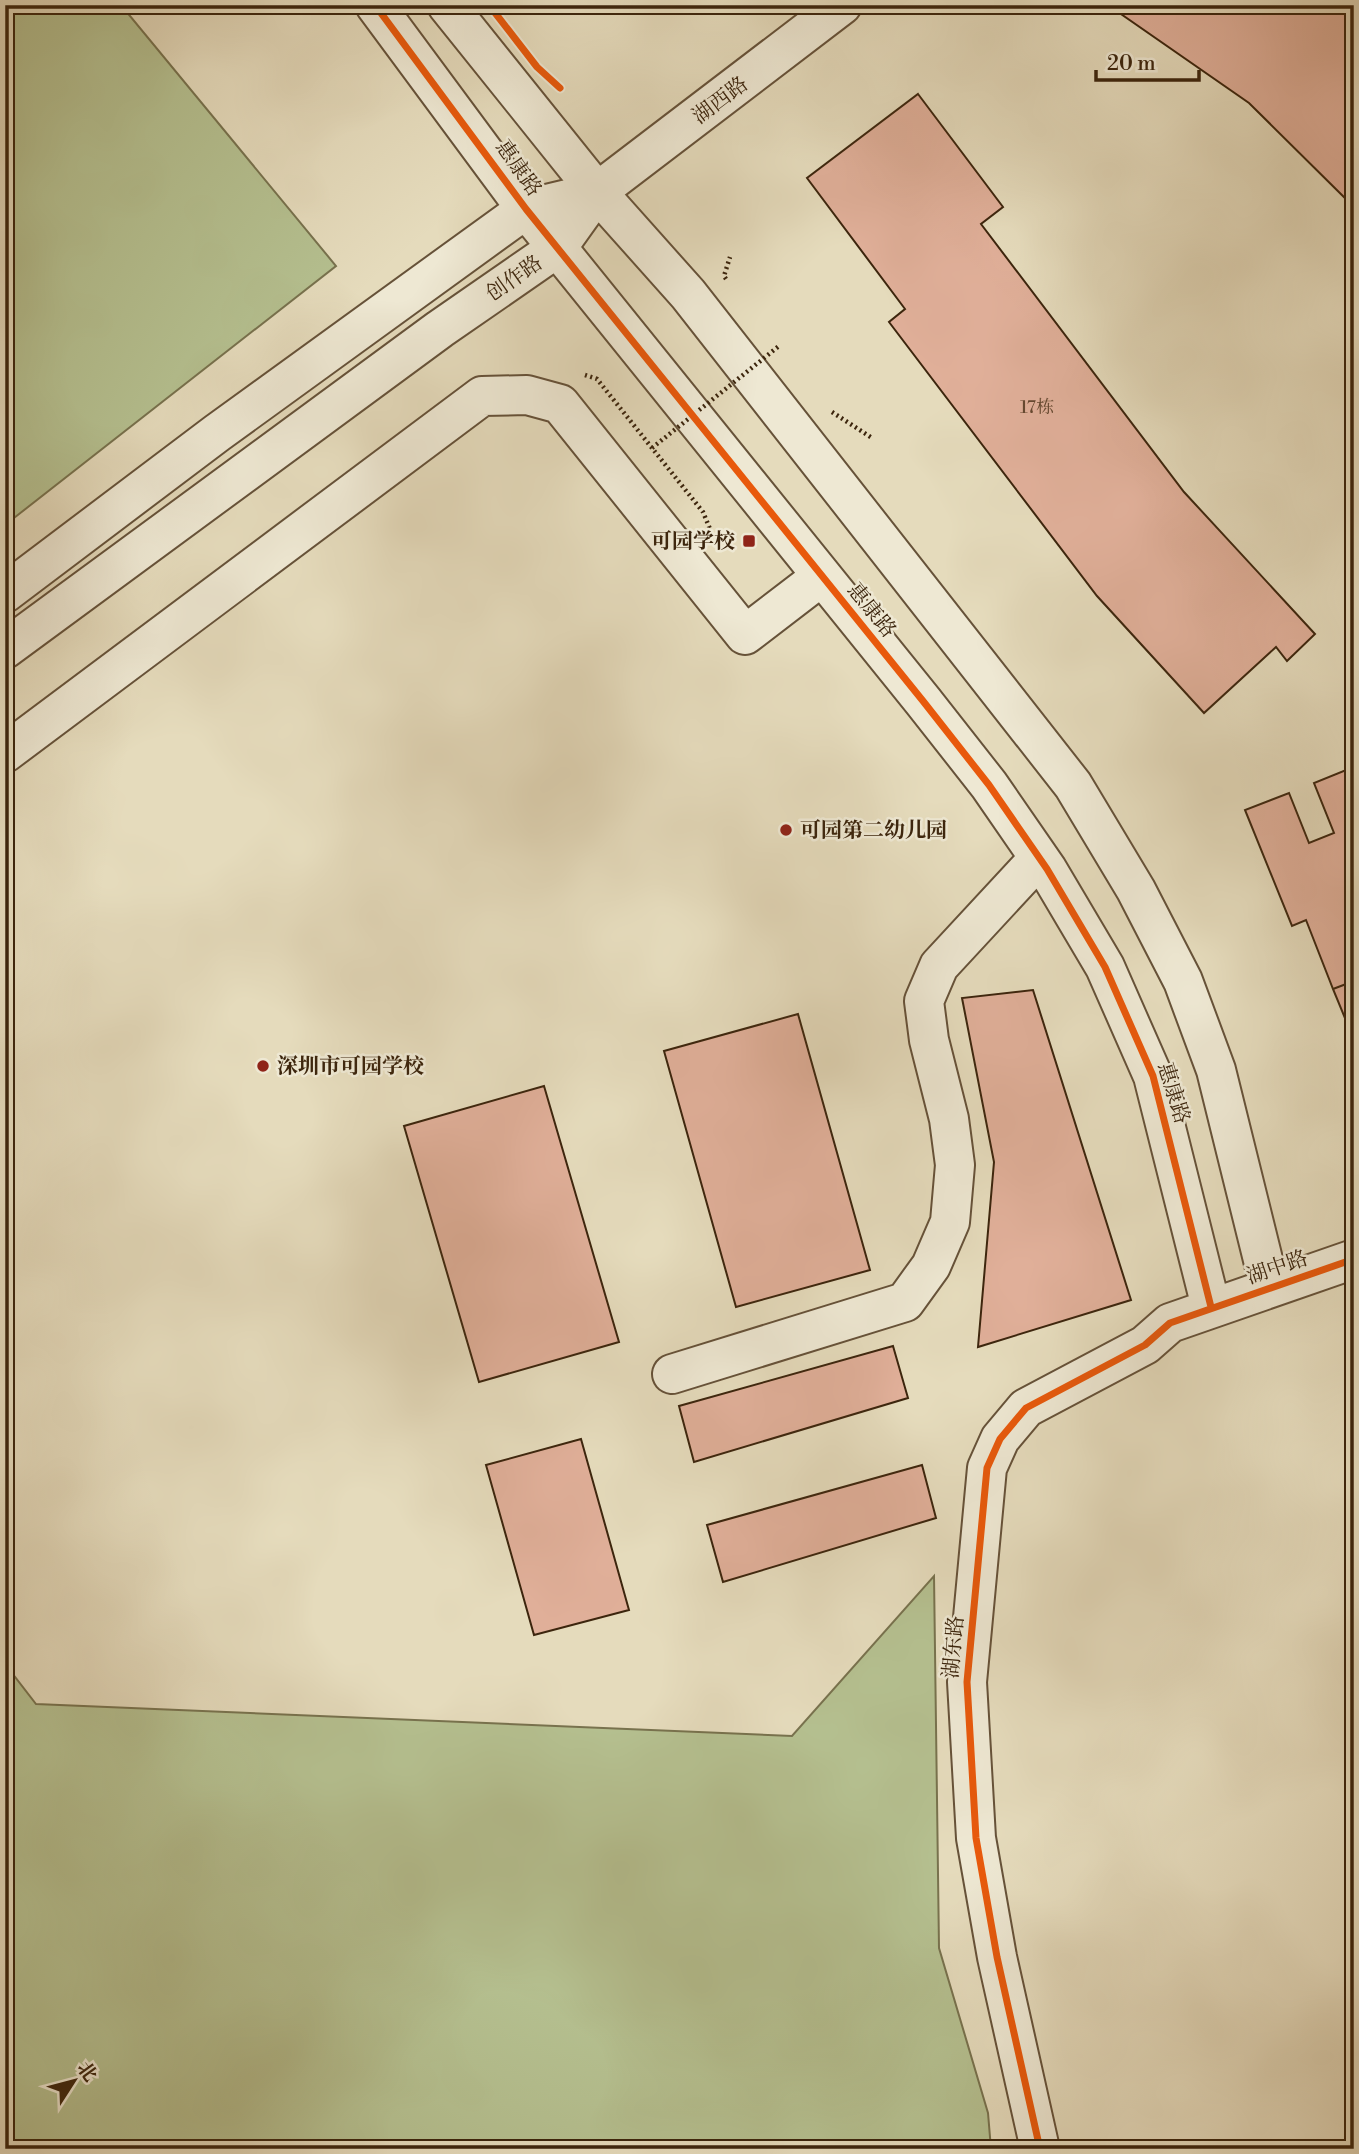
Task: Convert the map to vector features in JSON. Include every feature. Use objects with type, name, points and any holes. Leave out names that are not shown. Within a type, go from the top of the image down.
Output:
[{"type":"street","name":"惠康路","points":[[375,5],[526,209],[989,785],[1039,858],[1105,967],[1153,1076],[1211,1307]]},
{"type":"street","name":"惠康路","points":[[447,5],[597,192],[688,294],[1073,785],[1136,890],[1183,981],[1216,1070],[1270,1289]]},
{"type":"street","name":"湖西路","points":[[597,192],[842,5]]},
{"type":"street","points":[[5,593],[217,433],[526,209],[597,192]]},
{"type":"street","name":"创作路","points":[[5,649],[440,329],[557,248],[597,192]]},
{"type":"street","points":[[5,753],[482,396],[527,395],[559,404],[745,635],[822,576]]},
{"type":"street","points":[[672,1374],[905,1302],[931,1266],[950,1222],[955,1165],[949,1119],[929,1040],[924,1001],[939,966],[1039,858]]},
{"type":"street","name":"湖中路","points":[[1211,1307],[1354,1259]]},
{"type":"street","name":"湖东路","points":[[1040,2149],[997,1957],[976,1838],[967,1682],[987,1468],[1000,1438],[1026,1408],[1145,1345],[1170,1323],[1211,1307]]},
{"type":"path","points":[[723,276],[730,257]]},
{"type":"path","points":[[652,448],[779,346]]},
{"type":"path","points":[[597,379],[703,512]]},
{"type":"path","points":[[834,415],[872,438]]},
{"type":"green space","points":[[5,5],[121,5],[336,266],[5,525]]},
{"type":"green space","points":[[934,1576],[939,1948],[988,2113],[991,2149],[5,2149],[5,1664],[36,1704],[792,1736]]},
{"type":"building","points":[[1108,5],[1349,5],[1354,10],[1354,207],[1249,103]]},
{"type":"building","points":[[918,94],[1003,207],[981,224],[1184,492],[1315,634],[1287,661],[1276,647],[1204,713],[1097,596],[889,322],[905,309],[807,178]]},
{"type":"building","points":[[1351,768],[1354,775],[1354,918],[1350,920],[1354,928],[1354,981],[1333,989],[1306,920],[1292,926],[1245,810],[1289,793],[1309,843],[1334,833],[1314,783]]},
{"type":"building","points":[[1354,981],[1354,1040],[1333,989]]},
{"type":"building","points":[[1033,990],[1131,1300],[978,1347],[994,1162],[962,998]]},
{"type":"building","points":[[798,1014],[870,1270],[736,1307],[664,1051]]},
{"type":"building","points":[[544,1086],[619,1342],[479,1382],[404,1126]]},
{"type":"building","points":[[893,1346],[908,1398],[694,1462],[679,1406]]},
{"type":"building","points":[[581,1439],[629,1610],[534,1635],[486,1465]]},
{"type":"building","points":[[922,1465],[936,1518],[723,1582],[707,1525]]},
{"type":"cycle path","points":[[375,5],[526,209],[923,701],[989,785],[1047,869],[1105,967],[1153,1076],[1211,1307]]},
{"type":"cycle path","points":[[489,5],[537,67],[560,88]]},
{"type":"cycle path","points":[[1040,2149],[997,1957],[976,1838],[967,1682],[987,1468],[1000,1439],[1026,1408],[1145,1345],[1170,1323],[1354,1259]]},
{"type":"place","name":"可园学校","points":[[749,541]]},
{"type":"place","name":"可园第二幼儿园","points":[[786,830]]},
{"type":"place","name":"深圳市可园学校","points":[[263,1066]]}]
